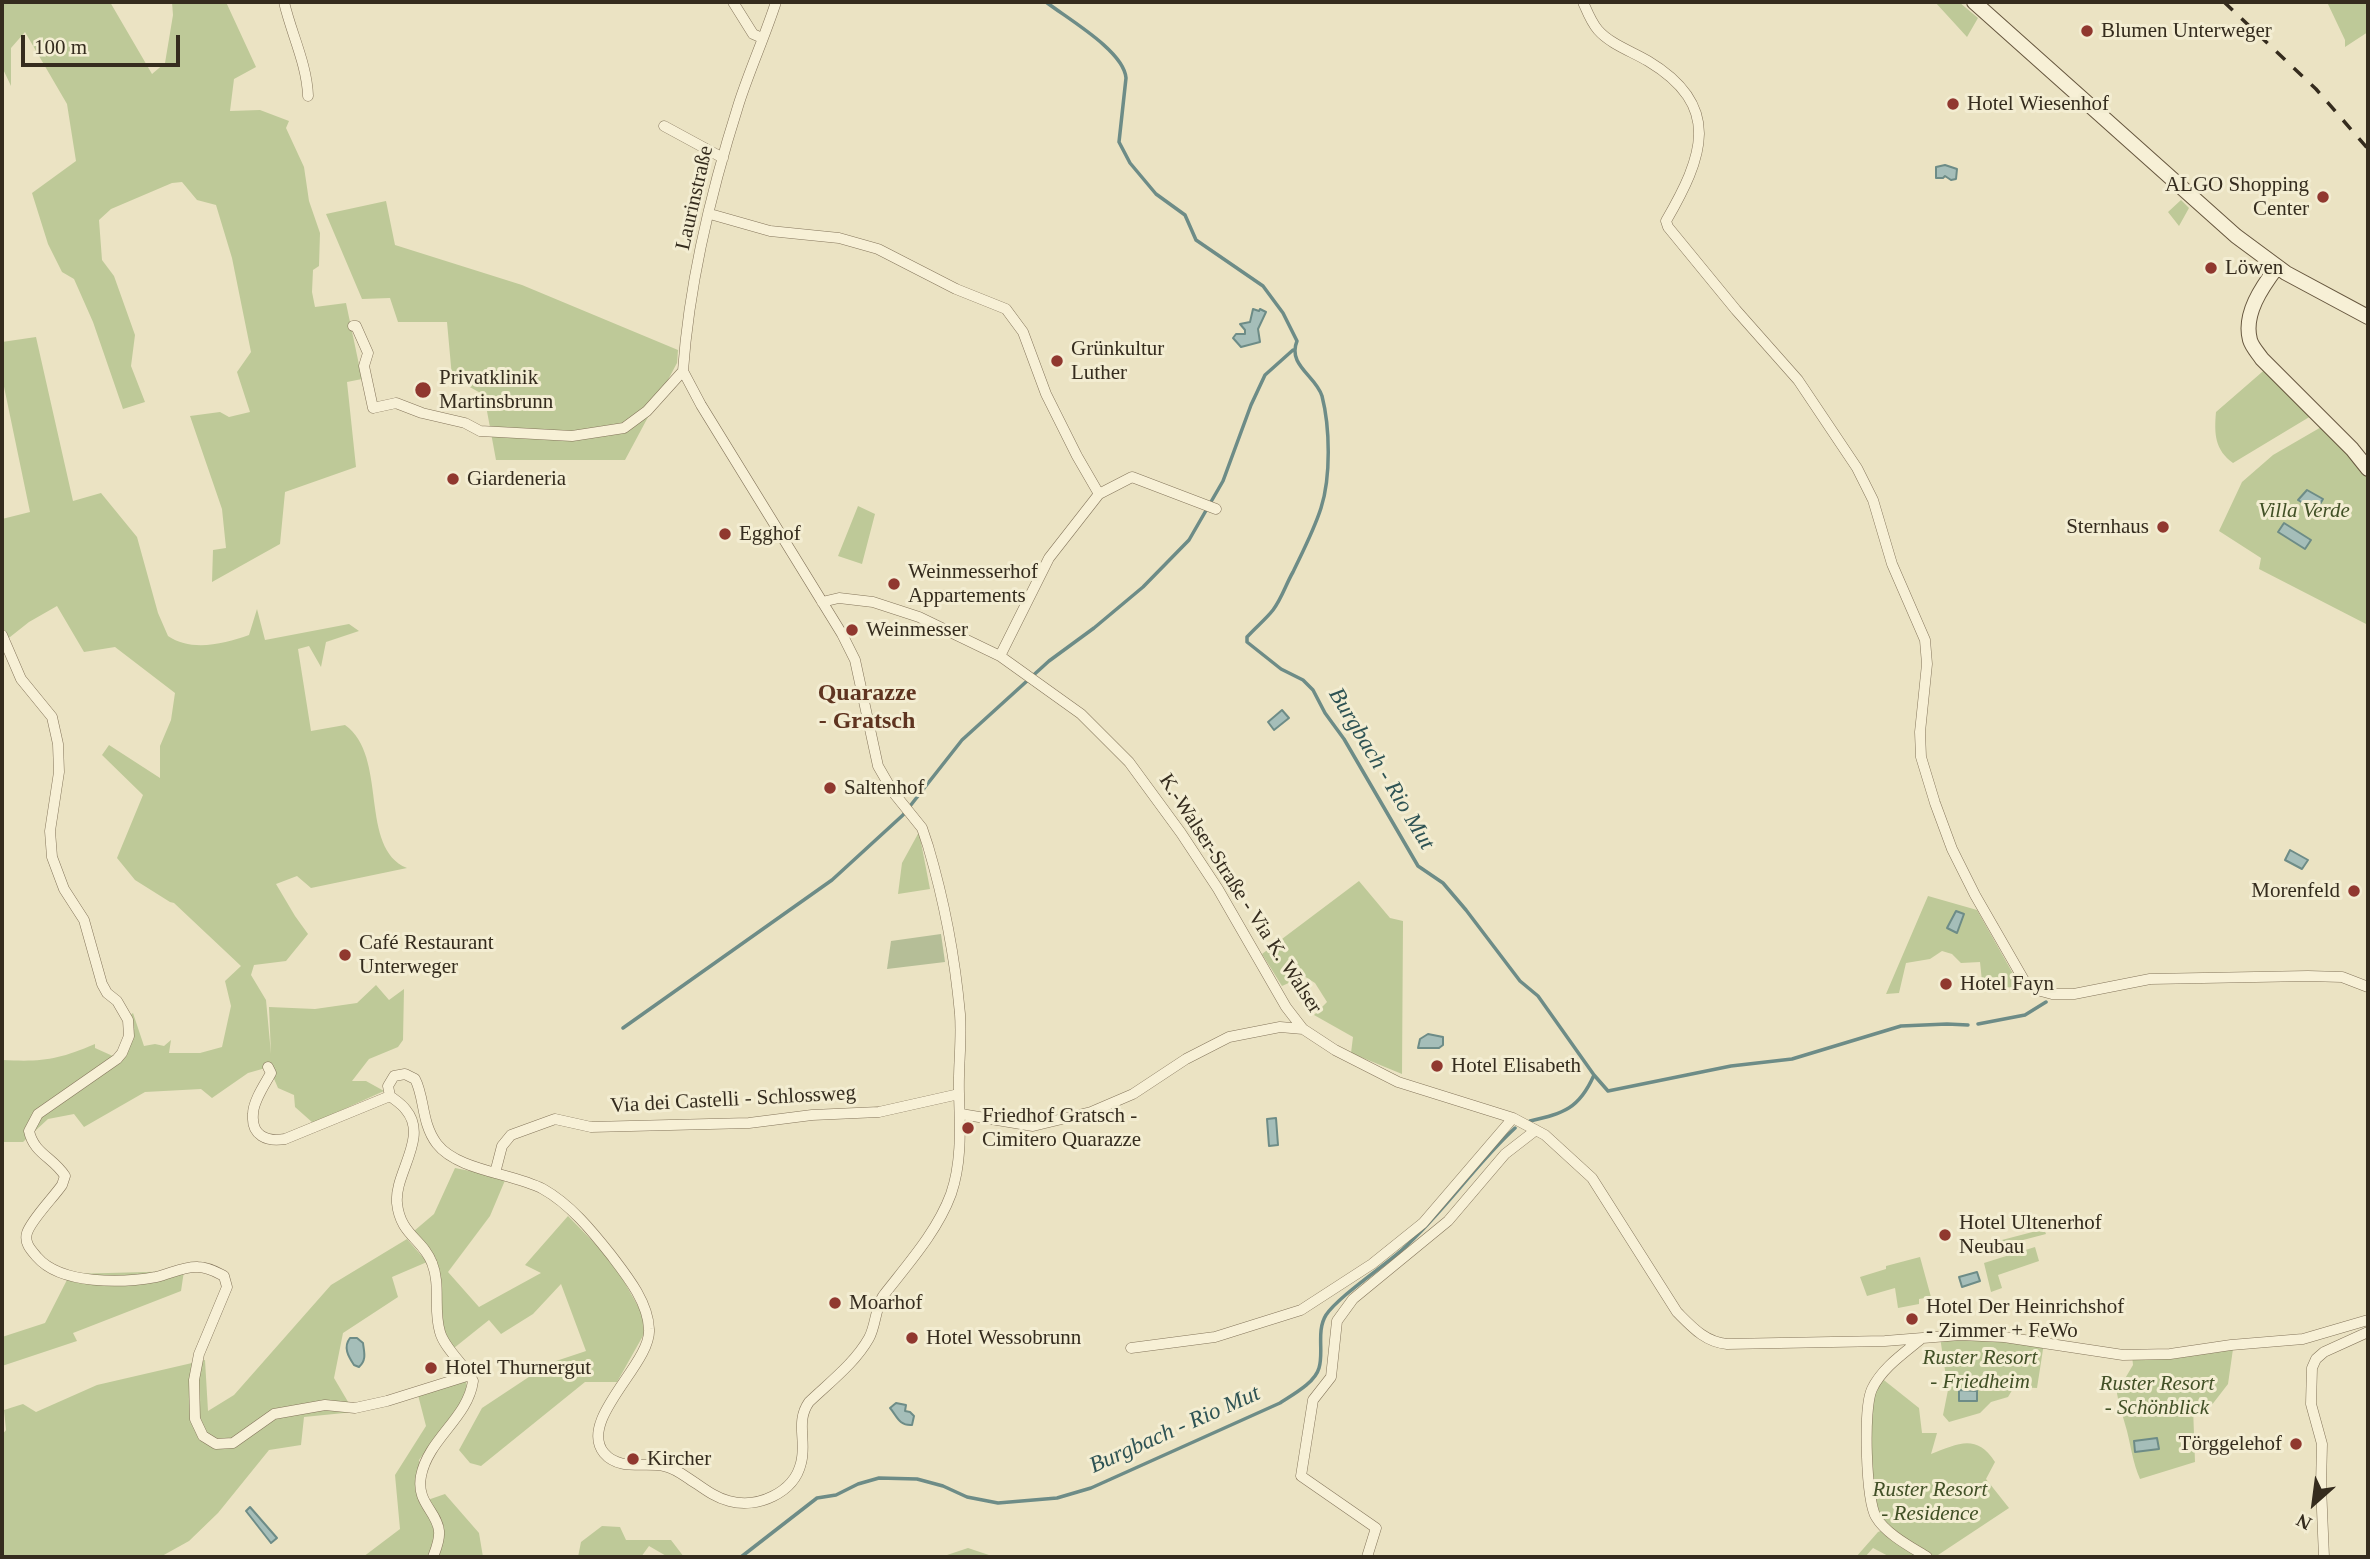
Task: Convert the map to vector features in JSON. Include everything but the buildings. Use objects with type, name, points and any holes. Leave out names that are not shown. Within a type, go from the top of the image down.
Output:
[{"type":"main road","points":[[1974,2],[2236,236],[2277,267],[2368,317]]},
{"type":"main road","points":[[2277,267],[2255,302],[2248,325],[2251,342],[2262,359],[2352,449],[2368,469]]},
{"type":"street","points":[[284,2],[290,28],[308,77],[308,96]]},
{"type":"street","points":[[733,2],[753,34],[762,38]]},
{"type":"street","name":"Laurinstraße","points":[[682,371],[695,283],[723,158],[776,2]]},
{"type":"street","points":[[1583,2],[1598,31],[1670,76],[1690,97],[1699,121],[1698,146],[1689,178],[1666,221],[1668,227],[1798,380],[1837,435],[1868,489],[1892,564],[1925,640],[1926,673],[1920,732],[1921,748],[1935,803],[1952,849],[1975,895],[2025,982],[2037,990],[2052,994],[2074,994],[2150,979],[2282,976],[2342,977],[2368,987]]},
{"type":"street","points":[[664,126],[723,158]]},
{"type":"street","points":[[710,214],[769,231],[839,238],[878,248],[956,289],[1006,309],[1023,332],[1046,394],[1099,494]]},
{"type":"street","points":[[353,326],[356,326],[368,353],[364,366],[373,408],[396,403],[422,413],[466,423],[480,431],[572,436],[624,428],[647,411],[682,371],[855,660],[878,766],[893,792],[922,828],[933,862],[954,962],[960,1014],[961,1114],[957,1167],[952,1192],[944,1212],[878,1304],[871,1334],[859,1354],[804,1409],[801,1418],[802,1462],[797,1474],[785,1490],[755,1502],[721,1499],[663,1465],[628,1465],[614,1461],[604,1453],[599,1442],[599,1429],[609,1406],[645,1348],[650,1333],[647,1312],[611,1255],[562,1201],[541,1188],[464,1164],[438,1146],[426,1120],[415,1079],[405,1074],[394,1076],[388,1086],[390,1096],[408,1111],[414,1137],[398,1184],[397,1202],[402,1222],[432,1261],[442,1338],[473,1381],[468,1400],[429,1454],[421,1474],[423,1498],[439,1528],[433,1557]]},
{"type":"street","points":[[1000,656],[1049,558],[1099,494],[1132,477],[1216,509]]},
{"type":"street","name":"K.-Walser-Straße - Via K. Walser","points":[[822,602],[839,598],[873,603],[919,617],[1000,656],[1081,714],[1129,762],[1218,889],[1286,1007],[1303,1029],[1335,1050],[1398,1082],[1513,1118],[1536,1130],[1592,1178],[1677,1312],[1710,1340],[1727,1344],[1921,1339],[1961,1335],[2004,1337],[2123,1355],[2170,1354],[2231,1345],[2303,1339],[2368,1320]]},
{"type":"street","points":[[2,635],[21,679],[52,717],[58,744],[59,772],[50,831],[52,857],[64,889],[88,929],[102,984],[107,993],[117,1001],[128,1020],[129,1036],[117,1059],[38,1114],[29,1131],[31,1143],[41,1154],[57,1164],[65,1176],[62,1185],[27,1231],[26,1242],[31,1250],[41,1262],[64,1273],[107,1281],[131,1281],[197,1266],[224,1276],[227,1287],[199,1354],[194,1390],[195,1419],[203,1436],[216,1444],[233,1443],[274,1413],[325,1405],[355,1408],[376,1404],[470,1375]]},
{"type":"street","points":[[961,1114],[1033,1126],[1091,1112],[1133,1094],[1186,1059],[1229,1037],[1280,1027],[1303,1029]]},
{"type":"street","points":[[268,1067],[271,1073],[253,1114],[256,1127],[263,1138],[271,1141],[285,1139],[390,1096]]},
{"type":"street","name":"Via dei Castelli - Schlossweg","points":[[495,1173],[502,1146],[511,1135],[555,1119],[592,1127],[750,1123],[812,1115],[879,1112],[959,1094]]},
{"type":"street","points":[[1131,1348],[1214,1337],[1301,1310],[1372,1264],[1423,1223],[1513,1118]]},
{"type":"street","points":[[1367,1557],[1376,1528],[1301,1476],[1313,1400],[1331,1377],[1337,1321],[1353,1299],[1448,1221],[1505,1154],[1536,1130]]},
{"type":"street","points":[[2323,1557],[2322,1444],[2311,1404],[2312,1368],[2316,1359],[2324,1352],[2368,1332]]},
{"type":"street","points":[[1921,1339],[1894,1361],[1873,1386],[1867,1407],[1866,1431],[1871,1501],[1876,1518],[1905,1544],[1927,1557]]},
{"type":"green space","points":[[2,2],[110,2],[152,74],[165,63],[173,15],[172,2],[226,2],[256,67],[234,79],[230,111],[260,110],[289,121],[286,128],[304,167],[309,201],[320,233],[319,266],[313,270],[312,292],[315,307],[346,303],[362,379],[347,382],[356,467],[285,492],[280,544],[212,582],[213,550],[226,548],[222,509],[190,416],[220,412],[229,417],[250,412],[237,372],[251,352],[232,258],[216,205],[197,200],[182,182],[172,183],[111,209],[99,220],[102,260],[114,276],[135,335],[131,366],[145,402],[123,409],[93,322],[74,279],[62,272],[48,244],[32,193],[76,161],[67,104],[25,32],[11,48],[11,86],[2,67]]},
{"type":"green space","points":[[1935,2],[1959,2],[1978,18],[1967,37]]},
{"type":"green space","points":[[2327,2],[2368,2],[2368,32],[2345,47],[2345,40]]},
{"type":"green space","points":[[2181,200],[2189,208],[2179,226],[2168,212]]},
{"type":"green space","points":[[386,201],[395,245],[522,285],[678,350],[677,363],[625,460],[496,460],[484,395],[452,377],[447,322],[398,322],[390,298],[362,299],[326,214]]},
{"type":"green space","points":[[36,337],[73,501],[101,493],[137,537],[158,613],[168,636],[187,644],[208,645],[249,635],[257,609],[265,640],[349,624],[359,631],[326,642],[321,667],[309,646],[298,649],[311,731],[345,725],[358,739],[366,758],[383,842],[392,857],[407,868],[311,888],[297,876],[276,884],[308,934],[286,961],[254,965],[251,975],[266,1000],[271,1054],[269,1007],[315,1009],[357,1003],[376,985],[389,1000],[404,989],[403,1040],[398,1047],[369,1059],[352,1081],[366,1081],[384,1091],[313,1123],[295,1107],[294,1095],[278,1088],[269,1067],[248,1073],[212,1098],[201,1089],[145,1092],[84,1127],[74,1114],[48,1119],[23,1142],[2,1142],[2,1060],[50,1059],[95,1044],[95,1048],[115,1057],[122,1053],[127,1018],[133,1013],[144,1046],[164,1046],[171,1040],[169,1053],[200,1053],[222,1047],[231,1006],[225,981],[241,966],[174,903],[135,880],[117,858],[143,795],[102,755],[109,745],[160,778],[160,746],[171,720],[175,693],[115,647],[84,652],[57,606],[29,622],[5,641],[2,634],[2,519],[30,512],[2,377],[2,342]]},
{"type":"green space","points":[[2269,366],[2316,413],[2233,463],[2222,453],[2217,441],[2216,412]]},
{"type":"green space","name":"Villa Verde","points":[[2323,426],[2368,476],[2368,625],[2259,569],[2261,558],[2219,531],[2242,482],[2273,455]]},
{"type":"green space","points":[[858,506],[875,514],[862,564],[838,556]]},
{"type":"green space","points":[[919,832],[930,889],[898,894],[902,863]]},
{"type":"green space","points":[[1359,881],[1390,918],[1403,921],[1402,1074],[1351,1053],[1353,1037],[1314,1015],[1327,1002],[1315,983],[1304,976],[1282,986],[1262,954]]},
{"type":"green space","points":[[1928,896],[1977,910],[2020,986],[1983,991],[1980,962],[1961,963],[1952,954],[1942,951],[1930,959],[1906,963],[1899,993],[1886,994]]},
{"type":"green space","points":[[941,934],[945,962],[887,969],[891,941]]},
{"type":"green space","points":[[455,1168],[506,1178],[490,1216],[448,1272],[479,1307],[541,1273],[525,1265],[568,1216],[613,1262],[643,1315],[644,1334],[617,1382],[585,1382],[481,1466],[470,1463],[459,1450],[482,1408],[550,1363],[586,1351],[561,1284],[533,1314],[501,1334],[489,1320],[454,1348],[442,1331],[436,1258],[414,1231],[434,1214]]},
{"type":"green space","points":[[2044,1229],[2046,1234],[1981,1251],[1979,1246]]},
{"type":"green space","points":[[407,1239],[427,1262],[392,1277],[398,1297],[343,1333],[334,1378],[354,1412],[304,1417],[301,1445],[269,1450],[218,1513],[189,1541],[162,1556],[2,1557],[2,1435],[6,1430],[4,1410],[23,1404],[36,1412],[97,1385],[205,1360],[208,1411],[234,1395],[331,1285]]},
{"type":"green space","points":[[2035,1247],[2039,1261],[1998,1275],[2002,1288],[1991,1292],[1984,1263]]},
{"type":"green space","points":[[1920,1257],[1931,1297],[1919,1299],[1919,1304],[1898,1308],[1895,1288],[1867,1296],[1860,1277],[1886,1269],[1886,1266]]},
{"type":"green space","points":[[184,1271],[181,1291],[73,1333],[77,1341],[2,1366],[2,1337],[45,1323],[70,1274]]},
{"type":"green space","name":"Ruster Resort - Friedheim","points":[[1940,1337],[2044,1343],[2037,1388],[2014,1387],[2008,1397],[1991,1402],[1980,1413],[1949,1422],[1943,1415],[1948,1390]]},
{"type":"green space","name":"Ruster Resort - Schönblick","points":[[2233,1349],[2228,1384],[2211,1406],[2193,1407],[2195,1462],[2140,1479],[2116,1387],[2120,1387],[2133,1365],[2132,1355]]},
{"type":"green space","name":"Ruster Resort - Residence","points":[[1880,1377],[1919,1408],[1922,1433],[1937,1433],[1931,1454],[1958,1444],[1974,1444],[1988,1453],[1995,1462],[1986,1479],[2009,1508],[1935,1557],[1926,1556],[1909,1547],[1873,1511],[1867,1407]]},
{"type":"green space","points":[[466,1379],[467,1394],[419,1460],[419,1503],[445,1494],[479,1533],[483,1557],[363,1557],[400,1529],[395,1475],[426,1426],[418,1395]]},
{"type":"green space","points":[[602,1526],[620,1527],[626,1540],[671,1540],[684,1557],[668,1557],[649,1546],[641,1557],[578,1557],[581,1542]]},
{"type":"green space","points":[[1883,1530],[1919,1557],[1890,1557],[1873,1548],[1865,1557],[1856,1557],[1878,1532]]},
{"type":"green space","points":[[968,1548],[995,1557],[941,1557]]},
{"type":"water","points":[[1945,165],[1957,169],[1956,179],[1951,180],[1945,176],[1936,178],[1936,167]]},
{"type":"water","points":[[1253,309],[1266,312],[1258,329],[1260,342],[1241,347],[1233,338],[1236,334],[1245,334],[1240,324],[1250,322]]},
{"type":"water","points":[[2307,490],[2323,499],[2316,511],[2298,500]]},
{"type":"water","points":[[2284,523],[2311,540],[2305,549],[2278,532]]},
{"type":"water","points":[[1282,710],[1289,718],[1274,730],[1268,722]]},
{"type":"water","points":[[2290,850],[2308,860],[2302,869],[2285,860]]},
{"type":"water","points":[[1956,911],[1964,914],[1957,933],[1947,928]]},
{"type":"water","points":[[1428,1034],[1443,1037],[1443,1045],[1439,1048],[1418,1048],[1420,1039]]},
{"type":"water","points":[[1276,1118],[1278,1145],[1269,1146],[1267,1119]]},
{"type":"water","points":[[1977,1272],[1980,1281],[1962,1287],[1959,1277]]},
{"type":"water","points":[[350,1338],[357,1338],[363,1343],[364,1359],[359,1367],[354,1365],[347,1352]]},
{"type":"water","points":[[1959,1390],[1977,1391],[1977,1401],[1959,1401]]},
{"type":"water","points":[[896,1403],[906,1405],[905,1411],[914,1416],[912,1425],[901,1422],[890,1408]]},
{"type":"water","points":[[2157,1438],[2159,1449],[2135,1452],[2134,1441]]},
{"type":"water","points":[[250,1507],[277,1538],[271,1543],[246,1511]]},
{"type":"waterway","name":"Burgbach - Rio Mut","points":[[1046,2],[1094,36],[1116,57],[1126,78],[1119,142],[1130,163],[1156,194],[1185,215],[1196,240],[1263,286],[1283,313],[1297,341],[1295,349],[1299,364],[1319,389],[1327,422],[1328,452],[1321,508],[1279,601],[1247,637],[1247,642],[1281,669],[1303,680],[1313,690],[1418,866],[1443,883],[1466,910],[1520,981],[1538,996],[1594,1075],[1582,1095],[1569,1108],[1530,1121]]},
{"type":"waterway","points":[[623,1028],[832,880],[903,815],[962,740],[1049,661],[1143,587],[1189,540],[1223,481],[1265,375],[1293,350]]},
{"type":"waterway","points":[[1978,1024],[2025,1015],[2046,1002]]},
{"type":"waterway","points":[[1594,1075],[1608,1091],[1731,1066],[1792,1059],[1901,1026],[1968,1025]]},
{"type":"waterway","name":"Burgbach - Rio Mut","points":[[741,1557],[817,1498],[836,1495],[858,1484],[879,1478],[917,1479],[943,1486],[967,1497],[998,1503],[1057,1498],[1091,1488],[1280,1403],[1302,1388],[1317,1373],[1321,1328],[1332,1307],[1418,1235],[1515,1128]]},
{"type":"railway","points":[[2224,2],[2316,89],[2368,149]]},
{"type":"place","name":"Blumen Unterweger","points":[[2087,31]]},
{"type":"place","name":"Hotel Wiesenhof","points":[[1953,104]]},
{"type":"place","name":"ALGO Shopping Center","points":[[2323,197]]},
{"type":"place","name":"Löwen","points":[[2211,268]]},
{"type":"place","name":"Grünkultur Luther","points":[[1057,361]]},
{"type":"place","name":"Privatklinik Martinsbrunn","points":[[423,390]]},
{"type":"place","name":"Giardeneria","points":[[453,479]]},
{"type":"place","name":"Sternhaus","points":[[2163,527]]},
{"type":"place","name":"Egghof","points":[[725,534]]},
{"type":"place","name":"Weinmesserhof Appartements","points":[[894,584]]},
{"type":"place","name":"Weinmesser","points":[[852,630]]},
{"type":"place","name":"Saltenhof","points":[[830,788]]},
{"type":"place","name":"Morenfeld","points":[[2354,891]]},
{"type":"place","name":"Café Restaurant Unterweger","points":[[345,955]]},
{"type":"place","name":"Hotel Fayn","points":[[1946,984]]},
{"type":"place","name":"Hotel Elisabeth","points":[[1437,1066]]},
{"type":"place","name":"Friedhof Gratsch - Cimitero Quarazze","points":[[968,1128]]},
{"type":"place","name":"Hotel Ultenerhof Neubau","points":[[1945,1235]]},
{"type":"place","name":"Moarhof","points":[[835,1303]]},
{"type":"place","name":"Hotel Der Heinrichshof - Zimmer + FeWo","points":[[1912,1319]]},
{"type":"place","name":"Hotel Wessobrunn","points":[[912,1338]]},
{"type":"place","name":"Hotel Thurnergut","points":[[431,1368]]},
{"type":"place","name":"Törggelehof","points":[[2296,1444]]},
{"type":"place","name":"Kircher","points":[[633,1459]]},
{"type":"district","name":"Quarazze - Gratsch","points":[[867,708]]}]
